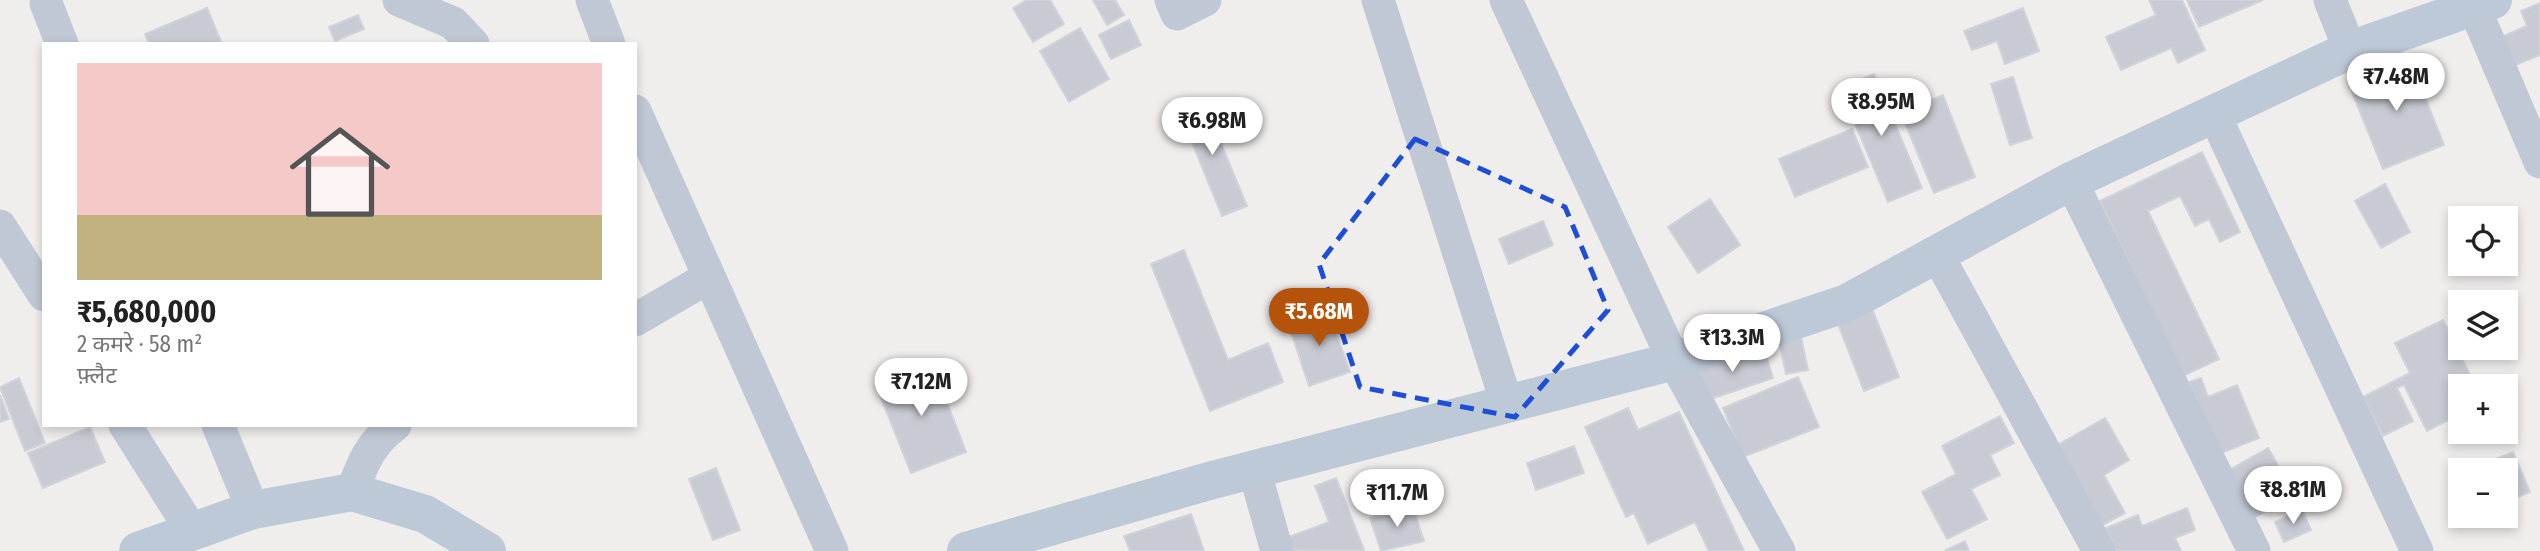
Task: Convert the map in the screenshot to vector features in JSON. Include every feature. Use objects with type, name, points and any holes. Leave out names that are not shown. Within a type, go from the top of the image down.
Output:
[{"type":"street","points":[[399,0],[453,23],[471,42]]},
{"type":"street","points":[[592,0],[608,42]]},
{"type":"street","points":[[1171,0],[1177,14],[1205,0]]},
{"type":"street","points":[[1378,0],[1507,404]]},
{"type":"street","points":[[1506,0],[1674,362],[1779,551]]},
{"type":"street","points":[[2330,0],[2350,50]]},
{"type":"street","points":[[46,3],[61,42]]},
{"type":"street","points":[[966,551],[1254,469],[1674,362],[1847,303],[2071,181],[2350,50],[2483,3],[2540,162]]},
{"type":"street","points":[[2214,114],[2417,551]]},
{"type":"street","points":[[637,115],[831,551]]},
{"type":"street","points":[[2071,181],[2254,551]]},
{"type":"street","points":[[0,226],[42,292]]},
{"type":"street","points":[[1937,254],[2099,551]]},
{"type":"street","points":[[637,319],[709,277]]},
{"type":"street","points":[[126,427],[192,531]]},
{"type":"street","points":[[219,427],[253,510]]},
{"type":"street","points":[[352,492],[365,457],[380,435],[392,427]]},
{"type":"street","points":[[1254,469],[1277,551]]},
{"type":"street","points":[[138,551],[253,510],[352,492],[425,514],[487,551]]},
{"type":"highlighted area","points":[[1415,139],[1565,207],[1608,310],[1515,417],[1360,387],[1319,264]]},
{"type":"building","points":[[1027,0],[1050,0],[1064,24],[1033,42],[1013,8]]},
{"type":"building","points":[[1093,0],[1115,0],[1124,15],[1107,25]]},
{"type":"building","points":[[2149,0],[2182,0],[2205,50],[2178,63],[2171,48],[2121,70],[2106,37],[2156,15]]},
{"type":"building","points":[[2187,0],[2263,0],[2199,27]]},
{"type":"building","points":[[2540,3],[2540,55],[2506,69],[2494,40],[2527,26],[2521,11]]},
{"type":"building","points":[[207,8],[221,42],[148,42],[145,34]]},
{"type":"building","points":[[2023,8],[2039,51],[2005,64],[1997,41],[1972,50],[1964,31]]},
{"type":"building","points":[[358,15],[364,29],[335,41],[329,27]]},
{"type":"building","points":[[1129,20],[1141,45],[1111,59],[1099,35]]},
{"type":"building","points":[[1080,28],[1109,79],[1069,102],[1040,51]]},
{"type":"building","points":[[2409,57],[2444,145],[2383,169],[2348,82]]},
{"type":"building","points":[[1874,74],[1922,188],[1888,202],[1840,88]]},
{"type":"building","points":[[2013,77],[2032,138],[2010,145],[1991,84]]},
{"type":"building","points":[[1943,95],[1975,177],[1934,193],[1901,113]]},
{"type":"building","points":[[1202,98],[1247,206],[1222,216],[1178,108]]},
{"type":"building","points":[[1852,129],[1868,167],[1795,197],[1779,159]]},
{"type":"building","points":[[2202,152],[2240,232],[2220,242],[2209,219],[2195,226],[2180,196],[2148,211],[2219,359],[2183,376],[2100,201]]},
{"type":"building","points":[[2385,184],[2410,232],[2381,248],[2355,201]]},
{"type":"building","points":[[1710,199],[1740,245],[1698,273],[1668,227]]},
{"type":"building","points":[[1543,221],[1553,245],[1509,264],[1499,239]]},
{"type":"building","points":[[1184,250],[1228,360],[1268,343],[1283,382],[1210,411],[1151,264]]},
{"type":"building","points":[[1868,298],[1899,377],[1864,391],[1833,311]]},
{"type":"building","points":[[1328,310],[1350,372],[1309,386],[1288,323]]},
{"type":"building","points":[[2443,320],[2448,330],[2448,360],[2463,360],[2470,374],[2448,374],[2448,420],[2427,431],[2404,385],[2397,388],[2413,421],[2383,436],[2363,397],[2410,373],[2395,343]]},
{"type":"building","points":[[1801,337],[1808,370],[1786,374],[1779,341]]},
{"type":"building","points":[[1763,346],[1773,378],[1702,402],[1692,370]]},
{"type":"building","points":[[932,363],[966,452],[911,473],[876,385]]},
{"type":"building","points":[[1798,377],[1819,427],[1743,457],[1723,408]]},
{"type":"building","points":[[19,378],[45,443],[25,451],[0,387]]},
{"type":"building","points":[[2201,378],[2208,397],[2237,385],[2259,438],[2219,454],[2189,382]]},
{"type":"building","points":[[0,395],[9,419],[0,422]]},
{"type":"building","points":[[1628,408],[1638,430],[1679,412],[1744,551],[1709,551],[1695,522],[1648,544],[1634,513],[1626,517],[1585,427]]},
{"type":"building","points":[[2000,416],[2014,443],[1990,455],[2000,475],[1971,489],[1987,519],[1947,539],[1922,492],[1956,474],[1942,446]]},
{"type":"building","points":[[2105,418],[2129,460],[2104,475],[2125,513],[2101,526],[2056,446]]},
{"type":"building","points":[[90,427],[105,462],[43,488],[28,453]]},
{"type":"building","points":[[1574,446],[1584,473],[1536,490],[1527,463]]},
{"type":"building","points":[[2268,448],[2295,495],[2252,519],[2226,472]]},
{"type":"building","points":[[2513,452],[2516,458],[2498,458]]},
{"type":"building","points":[[2518,464],[2530,492],[2518,497]]},
{"type":"building","points":[[716,468],[740,530],[713,540],[689,479]]},
{"type":"building","points":[[1336,478],[1364,550],[1282,551],[1278,541],[1329,522],[1315,486]]},
{"type":"building","points":[[1412,505],[1424,541],[1381,551],[1370,518]]},
{"type":"building","points":[[2187,508],[2195,530],[2175,538],[2181,551],[2116,551],[2106,528],[2138,515],[2142,526]]},
{"type":"building","points":[[2302,510],[2311,530],[2284,542],[2275,522]]},
{"type":"building","points":[[1191,514],[1204,551],[1130,551],[1124,536]]},
{"type":"building","points":[[1965,541],[1969,551],[1946,550]]}]
